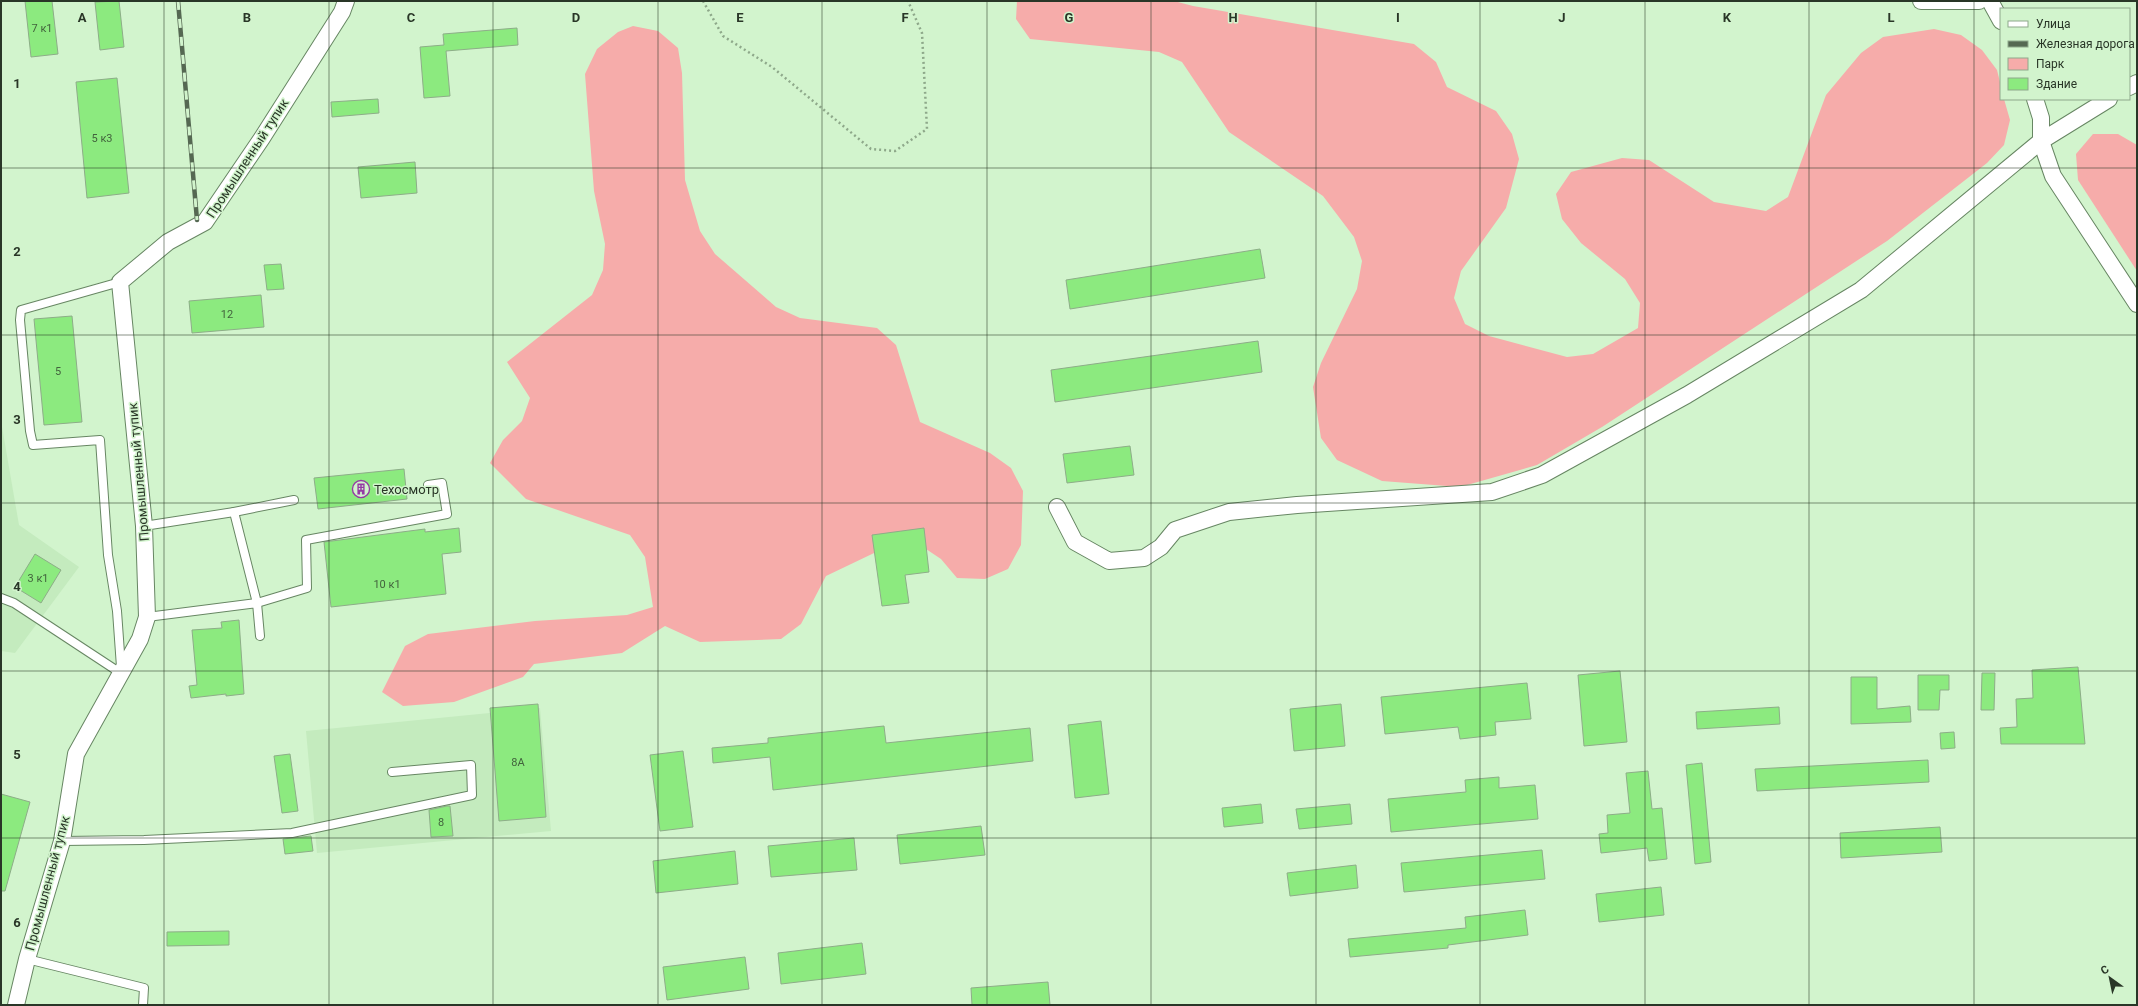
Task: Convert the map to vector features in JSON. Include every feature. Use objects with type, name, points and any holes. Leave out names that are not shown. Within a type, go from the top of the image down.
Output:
[{"type":"street","name":"Промышленный тупик","points":[[16,1005],[27,959],[62,841],[76,754],[122,674],[140,639],[147,617],[144,526],[120,282],[168,242],[205,222],[262,138],[342,12],[346,1]]},
{"type":"street","points":[[1921,1],[1979,1]]},
{"type":"street","points":[[1990,1],[2000,19]]},
{"type":"street","points":[[2035,100],[2041,118],[2041,141],[2053,176],[2137,304]]},
{"type":"street","points":[[1057,507],[1075,542],[1109,561],[1144,558],[1161,547],[1175,530],[1229,512],[1297,505],[1492,492],[1542,475],[1687,395],[1861,290],[2041,141],[2107,100]]},
{"type":"lane","points":[[120,282],[21,310],[20,320],[30,431],[33,445],[100,440],[108,555],[116,611],[122,674]]},
{"type":"lane","points":[[147,617],[257,603],[307,588],[306,540],[447,514],[442,483],[428,485]]},
{"type":"lane","points":[[144,526],[234,512],[294,500]]},
{"type":"lane","points":[[234,512],[257,603],[260,636]]},
{"type":"lane","points":[[1,598],[14,603],[122,674]]},
{"type":"lane","points":[[62,841],[144,840],[292,833],[472,795],[471,765],[392,772]]},
{"type":"lane","points":[[27,959],[144,988],[143,1005]]},
{"type":"path","points":[[703,1],[723,36],[772,67],[871,149],[895,151],[927,129],[922,33],[908,1]]},
{"type":"shaded area","points":[[1,421],[19,525],[79,567],[15,653],[1,651]]},
{"type":"shaded area","points":[[540,708],[551,831],[317,853],[306,731]]},
{"type":"green space","points":[[1017,1],[1174,1],[1193,6],[1414,44],[1436,62],[1447,87],[1496,111],[1512,134],[1519,159],[1506,208],[1461,271],[1454,298],[1465,324],[1489,336],[1567,357],[1593,354],[1638,328],[1640,303],[1625,279],[1581,243],[1562,219],[1556,194],[1571,172],[1622,158],[1649,160],[1714,202],[1766,211],[1788,197],[1826,95],[1861,53],[1883,37],[1934,29],[1961,35],[1982,50],[1997,70],[2000,82],[2000,100],[2004,100],[2010,120],[2004,145],[1987,163],[1887,241],[1602,427],[1537,465],[1460,487],[1382,481],[1337,460],[1321,438],[1313,387],[1321,363],[1357,289],[1362,261],[1354,237],[1323,196],[1229,132],[1182,62],[1159,52],[1030,39],[1016,19]]},
{"type":"green space","points":[[633,26],[658,31],[678,48],[682,73],[685,180],[700,231],[715,254],[776,307],[800,318],[877,328],[896,345],[920,422],[990,453],[1011,468],[1023,491],[1021,545],[1008,569],[985,579],[957,578],[941,559],[920,545],[895,543],[826,576],[801,624],[781,639],[700,642],[665,626],[622,653],[534,664],[523,677],[454,702],[403,706],[382,692],[405,646],[428,634],[535,621],[627,615],[653,607],[645,557],[630,535],[526,499],[490,463],[503,440],[522,421],[530,398],[507,362],[592,295],[603,270],[605,244],[594,191],[585,74],[597,49],[618,32]]},
{"type":"green space","points":[[2093,134],[2118,134],[2137,145],[2137,271],[2078,180],[2076,154]]},
{"type":"building","points":[[25,1],[52,1],[58,54],[31,57]]},
{"type":"building","points":[[119,1],[124,47],[100,50],[95,2]]},
{"type":"building","points":[[517,28],[518,45],[446,51],[450,96],[424,98],[420,47],[444,45],[443,34]]},
{"type":"building","points":[[117,78],[129,193],[87,198],[76,82]]},
{"type":"building","points":[[378,99],[379,113],[332,117],[331,102]]},
{"type":"building","points":[[415,162],[417,193],[361,198],[358,167]]},
{"type":"building","points":[[1260,249],[1265,278],[1070,309],[1066,280]]},
{"type":"building","points":[[281,264],[284,289],[267,290],[264,265]]},
{"type":"building","points":[[261,295],[264,327],[192,333],[189,301]]},
{"type":"building","points":[[72,316],[82,422],[44,425],[34,319]]},
{"type":"building","points":[[1258,341],[1262,372],[1055,402],[1051,370]]},
{"type":"building","points":[[1130,446],[1134,475],[1067,483],[1063,454]]},
{"type":"building","name":"Техосмотр","points":[[404,469],[407,499],[318,509],[314,478]]},
{"type":"building","points":[[459,528],[461,552],[442,554],[446,594],[331,607],[324,542],[425,529],[425,532]]},
{"type":"building","points":[[924,528],[929,572],[905,575],[909,603],[882,606],[872,535]]},
{"type":"building","points":[[35,554],[61,570],[41,603],[15,587]]},
{"type":"building","points":[[239,620],[244,694],[226,696],[226,694],[191,698],[189,686],[197,685],[192,630],[222,628],[221,622]]},
{"type":"building","points":[[2078,667],[2085,744],[2001,744],[2000,728],[2017,727],[2016,699],[2033,698],[2032,670]]},
{"type":"building","points":[[1620,671],[1627,742],[1584,746],[1578,675]]},
{"type":"building","points":[[1982,673],[1995,673],[1994,710],[1981,710]]},
{"type":"building","points":[[1918,675],[1949,675],[1949,690],[1940,690],[1939,710],[1918,710]]},
{"type":"building","points":[[1851,677],[1877,677],[1877,709],[1910,706],[1911,722],[1851,724]]},
{"type":"building","points":[[1527,683],[1531,719],[1495,722],[1496,735],[1460,739],[1458,727],[1385,734],[1381,697]]},
{"type":"building","points":[[538,704],[546,817],[499,821],[490,708]]},
{"type":"building","points":[[1341,704],[1345,746],[1294,751],[1290,709]]},
{"type":"building","points":[[1779,707],[1780,724],[1697,729],[1696,712]]},
{"type":"building","points":[[1101,721],[1109,794],[1075,798],[1068,725]]},
{"type":"building","points":[[884,726],[886,743],[1030,728],[1033,761],[773,790],[770,757],[713,763],[712,748],[768,743],[768,738]]},
{"type":"building","points":[[1954,732],[1955,748],[1941,749],[1940,733]]},
{"type":"building","points":[[683,751],[693,827],[660,831],[650,755]]},
{"type":"building","points":[[290,754],[298,811],[282,813],[274,756]]},
{"type":"building","points":[[1928,760],[1929,782],[1757,791],[1755,769]]},
{"type":"building","points":[[1702,763],[1711,862],[1695,864],[1686,765]]},
{"type":"building","points":[[1648,771],[1652,809],[1662,808],[1667,859],[1649,861],[1647,848],[1601,853],[1599,834],[1608,833],[1607,815],[1630,813],[1626,773]]},
{"type":"building","points":[[1499,777],[1499,788],[1535,785],[1538,819],[1391,832],[1388,799],[1466,792],[1465,780]]},
{"type":"building","points":[[1,794],[30,802],[5,891],[1,891]]},
{"type":"building","points":[[1261,804],[1263,823],[1224,827],[1222,808]]},
{"type":"building","points":[[1350,804],[1352,824],[1299,829],[1296,809]]},
{"type":"building","points":[[450,806],[453,836],[431,837],[429,810]]},
{"type":"building","points":[[981,826],[985,855],[900,864],[897,835]]},
{"type":"building","points":[[1940,827],[1942,852],[1841,858],[1840,833]]},
{"type":"building","points":[[311,836],[313,851],[285,854],[283,839]]},
{"type":"building","points":[[854,838],[857,870],[771,877],[768,846]]},
{"type":"building","points":[[1542,850],[1545,879],[1404,892],[1401,863]]},
{"type":"building","points":[[735,851],[738,884],[656,893],[653,861]]},
{"type":"building","points":[[1356,865],[1358,888],[1290,896],[1287,873]]},
{"type":"building","points":[[1661,887],[1664,915],[1599,922],[1596,894]]},
{"type":"building","points":[[1525,910],[1528,935],[1448,945],[1448,948],[1350,957],[1348,939],[1466,928],[1465,917]]},
{"type":"building","points":[[229,931],[229,945],[167,946],[167,932]]},
{"type":"building","points":[[862,943],[866,974],[781,984],[778,953]]},
{"type":"building","points":[[745,957],[749,989],[667,1000],[663,967]]},
{"type":"building","points":[[1048,982],[1050,1005],[972,1005],[971,988]]},
{"type":"railway","points":[[178,1],[197,220]]},
{"type":"place","name":"Техосмотр","points":[[361,489]]}]
